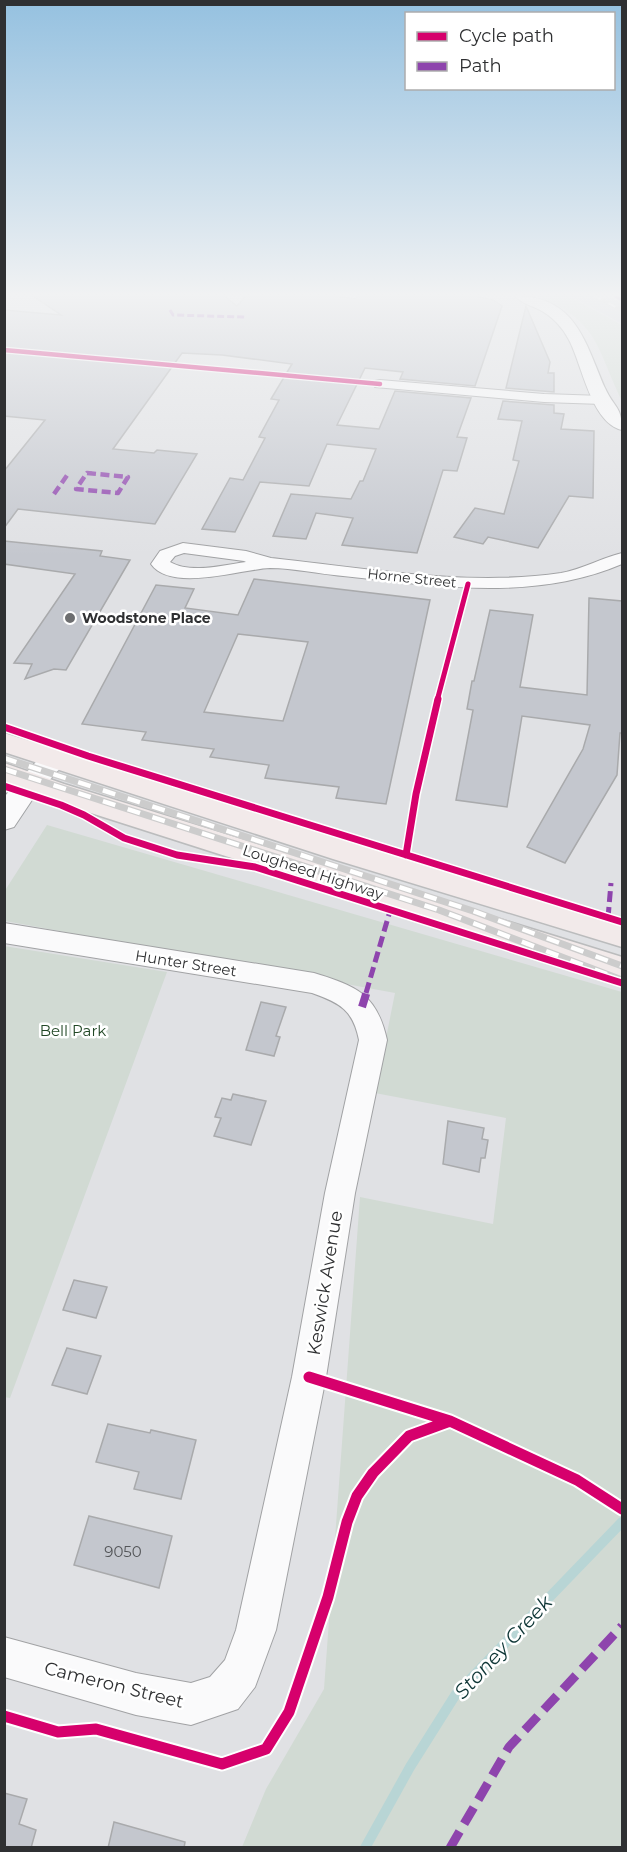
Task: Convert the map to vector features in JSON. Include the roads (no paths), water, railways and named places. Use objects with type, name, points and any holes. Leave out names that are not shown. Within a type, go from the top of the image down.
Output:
[{"type":"main road","name":"Lougheed Highway","points":[[4,742],[622,935]]},
{"type":"main road","name":"Lougheed Highway","points":[[4,772],[54,791],[622,970]]},
{"type":"street","points":[[595,382],[602,400],[622,424]]},
{"type":"street","points":[[380,384],[544,398],[602,400]]},
{"type":"street","name":"Horne Street","points":[[270,563],[200,572],[176,572],[160,564],[162,558],[169,552],[183,548],[246,556],[270,563],[480,584],[573,576],[606,566],[622,558]]},
{"type":"street","points":[[4,820],[15,802],[55,758]]},
{"type":"street","name":"Hunter Street","points":[[4,933],[314,983],[347,995],[362,1007]]},
{"type":"street","name":"Keswick Avenue","points":[[223,1694],[241,1673],[256,1630],[309,1377],[340,1193],[373,1040],[370,1023],[362,1007]]},
{"type":"street","name":"Cameron Street","points":[[4,1657],[136,1694],[191,1704],[223,1694]]},
{"type":"waterway","name":"Stoney Creek","points":[[365,1848],[410,1767],[456,1694],[622,1522]]},
{"type":"railway","points":[[4,758],[473,911],[622,966]]},
{"type":"railway","points":[[4,769],[439,910],[622,980]]},
{"type":"place","name":"Woodstone Place","points":[[70,618]]},
{"type":"park label","name":"Bell Park","points":[[73,1030]]}]
